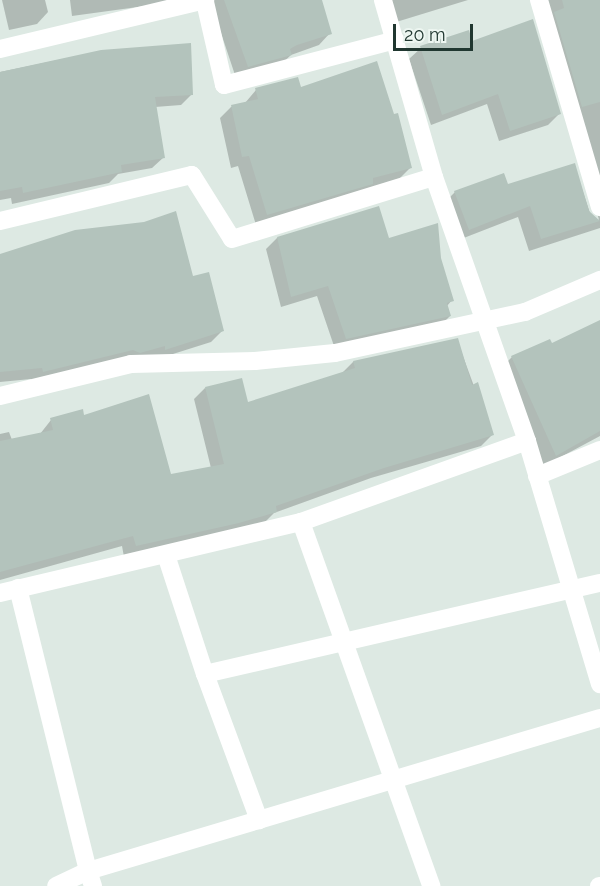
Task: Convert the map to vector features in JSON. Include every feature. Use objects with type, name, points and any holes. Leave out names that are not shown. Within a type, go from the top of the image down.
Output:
[{"type":"street","points":[[383,0],[434,177],[527,441],[570,591],[600,684]]},
{"type":"street","points":[[539,0],[600,207]]},
{"type":"street","points":[[0,49],[205,1],[224,85],[395,40]]},
{"type":"street","points":[[0,221],[192,175],[232,239],[434,177]]},
{"type":"street","points":[[0,396],[131,364],[255,361],[335,353],[525,312],[600,280]]},
{"type":"street","points":[[0,593],[301,522],[527,441]]},
{"type":"street","points":[[537,476],[600,450]]},
{"type":"street","points":[[301,522],[431,886]]},
{"type":"street","points":[[166,555],[205,674],[259,820]]},
{"type":"street","points":[[205,674],[346,644],[600,583]]},
{"type":"street","points":[[18,588],[90,879]]},
{"type":"street","points":[[57,886],[90,879],[259,820],[600,718]]},
{"type":"building","points":[[224,0],[322,0],[332,34],[297,45],[290,49],[292,55],[248,67]]},
{"type":"building","points":[[562,0],[600,0],[600,102],[582,107],[554,12],[564,8]]},
{"type":"building","points":[[533,19],[561,114],[510,131],[498,94],[442,115],[420,46],[469,30],[472,41]]},
{"type":"building","points":[[191,43],[193,95],[155,97],[165,158],[121,165],[122,172],[23,193],[22,187],[0,191],[0,72],[101,50]]},
{"type":"building","points":[[377,61],[394,114],[398,113],[412,168],[373,178],[373,184],[267,215],[249,156],[242,157],[231,105],[258,99],[255,88],[298,77],[301,87]]},
{"type":"building","points":[[575,163],[589,211],[600,221],[541,239],[530,206],[469,230],[454,191],[504,173],[508,184]]},
{"type":"building","points":[[379,206],[389,238],[438,223],[441,258],[454,301],[447,303],[451,316],[346,339],[328,286],[291,297],[277,237]]},
{"type":"building","points":[[176,211],[193,276],[209,272],[224,331],[165,350],[165,346],[140,353],[133,350],[43,372],[42,368],[0,372],[0,254],[75,230],[144,222]]},
{"type":"building","points":[[600,320],[600,431],[556,456],[511,356],[550,339],[552,343]]},
{"type":"building","points":[[458,338],[472,385],[478,382],[494,435],[384,468],[276,506],[277,512],[239,523],[136,546],[133,536],[0,572],[0,441],[53,430],[50,418],[83,409],[84,415],[149,394],[171,474],[224,464],[205,387],[242,378],[248,402],[355,368],[353,361]]}]
